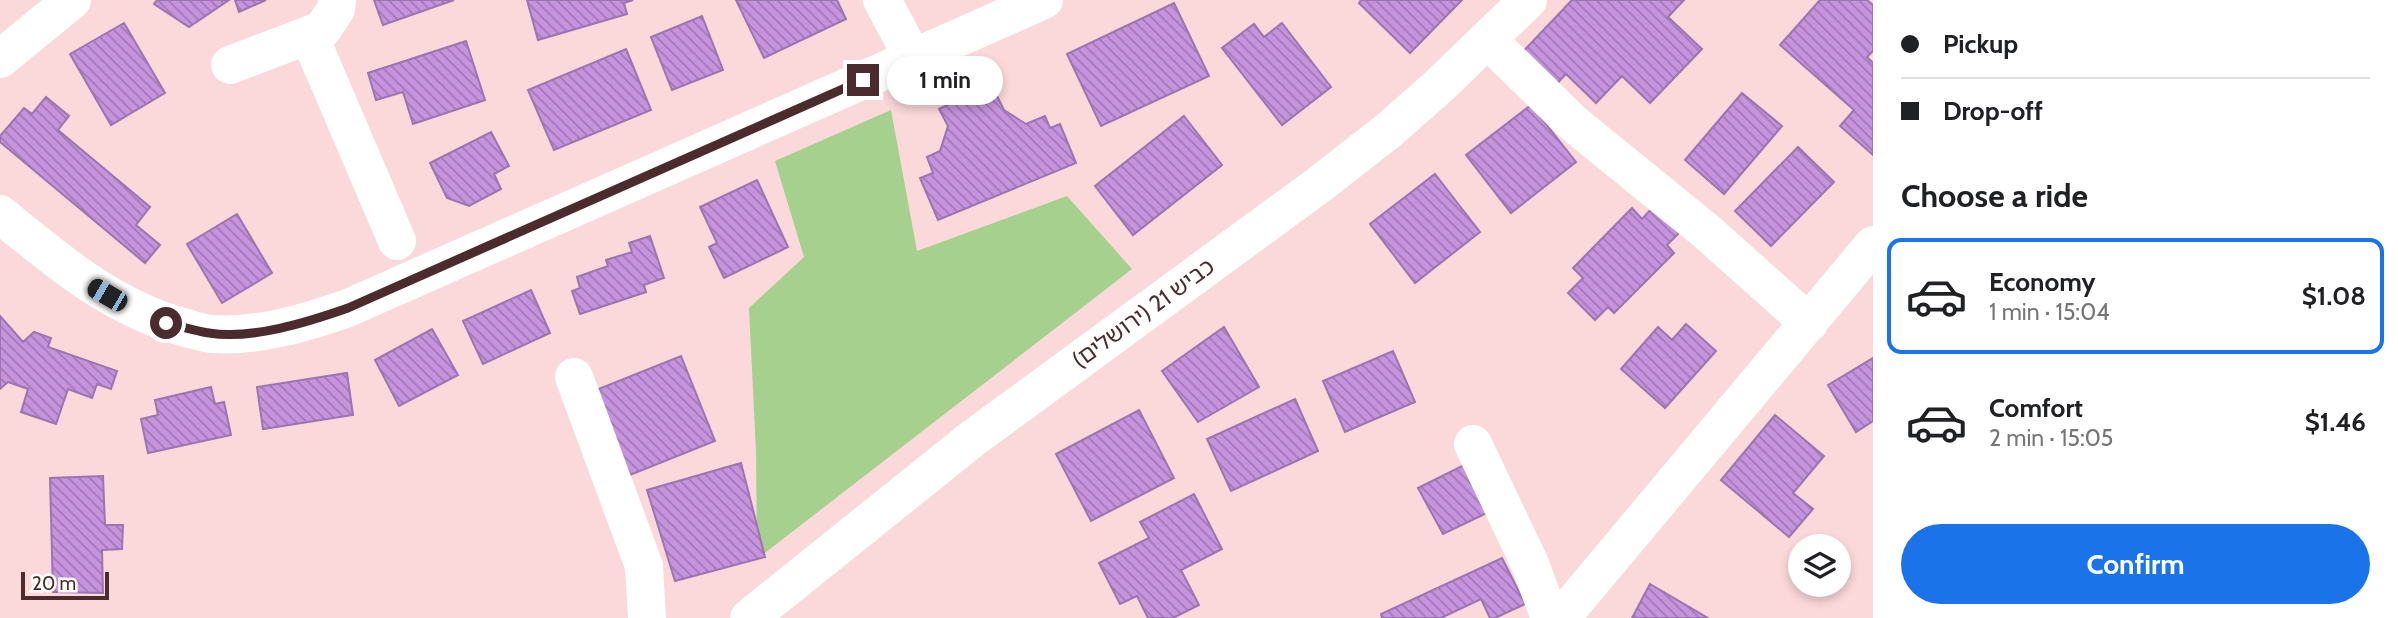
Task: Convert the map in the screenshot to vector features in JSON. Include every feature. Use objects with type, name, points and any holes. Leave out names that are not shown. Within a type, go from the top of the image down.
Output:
[{"type":"street","points":[[0,59],[72,0]]},
{"type":"street","points":[[230,65],[322,30],[337,9],[337,0]]},
{"type":"street","points":[[882,0],[913,58]]},
{"type":"street","points":[[0,214],[89,285],[126,306],[166,323],[211,334],[259,332],[302,324],[348,308],[1044,0]]},
{"type":"street","name":"כביש 21 (ירושלים)","points":[[749,618],[972,439],[1360,153],[1439,86],[1528,0]]},
{"type":"street","points":[[309,35],[397,241]]},
{"type":"street","points":[[1488,40],[1573,123],[1707,232],[1809,323]]},
{"type":"street","points":[[1561,618],[1873,245]]},
{"type":"street","points":[[574,376],[644,566],[647,618]]},
{"type":"street","points":[[1473,444],[1530,564],[1550,618]]},
{"type":"green space","points":[[891,110],[917,251],[1067,196],[1132,269],[757,559],[756,451],[749,308],[804,257],[775,161]]},
{"type":"building","points":[[157,0],[229,0],[189,27],[154,4]]},
{"type":"building","points":[[235,0],[266,0],[239,12]]},
{"type":"building","points":[[374,0],[454,0],[383,25]]},
{"type":"building","points":[[527,0],[633,0],[624,3],[627,14],[538,40]]},
{"type":"building","points":[[736,0],[837,0],[846,19],[764,58]]},
{"type":"building","points":[[1361,0],[1462,0],[1410,53],[1359,3]]},
{"type":"building","points":[[1572,0],[1684,0],[1668,17],[1702,49],[1650,103],[1622,76],[1596,103],[1566,74],[1549,92],[1515,60]]},
{"type":"building","points":[[1820,0],[1867,0],[1873,5],[1873,51],[1867,57],[1873,63],[1873,155],[1840,126],[1854,110],[1780,45]]},
{"type":"building","points":[[1174,3],[1209,76],[1101,126],[1067,54]]},
{"type":"building","points":[[702,16],[723,70],[672,90],[651,37]]},
{"type":"building","points":[[124,23],[165,93],[111,125],[70,54]]},
{"type":"building","points":[[1282,23],[1331,87],[1282,125],[1222,48],[1254,24],[1264,37]]},
{"type":"building","points":[[466,41],[485,100],[413,124],[403,92],[376,100],[368,73]]},
{"type":"building","points":[[626,49],[651,110],[554,150],[528,90]]},
{"type":"building","points":[[991,84],[1004,110],[1026,124],[1045,116],[1050,128],[1060,124],[1076,163],[938,220],[920,178],[933,173],[927,157],[940,151],[948,126],[939,109]]},
{"type":"building","points":[[1742,93],[1782,126],[1724,194],[1685,160]]},
{"type":"building","points":[[46,97],[69,116],[58,130],[150,207],[136,225],[160,245],[145,263],[0,142],[0,136],[24,108],[32,114]]},
{"type":"building","points":[[1531,105],[1576,162],[1511,213],[1466,155]]},
{"type":"building","points":[[1184,116],[1222,165],[1133,235],[1095,186]]},
{"type":"building","points":[[491,132],[509,166],[494,174],[501,189],[469,206],[447,198],[430,163]]},
{"type":"building","points":[[1798,147],[1834,182],[1771,246],[1735,211]]},
{"type":"building","points":[[1435,174],[1480,232],[1415,283],[1370,224]]},
{"type":"building","points":[[757,180],[788,247],[724,278],[709,247],[717,243],[700,207]]},
{"type":"building","points":[[1653,207],[1679,233],[1667,245],[1674,253],[1614,313],[1608,307],[1595,320],[1568,293],[1583,278],[1573,268],[1632,208],[1642,219]]},
{"type":"building","points":[[237,214],[272,273],[222,303],[187,244]]},
{"type":"building","points":[[650,236],[664,278],[644,285],[646,292],[580,314],[572,291],[580,288],[577,277],[608,266],[606,260],[632,252],[629,243]]},
{"type":"building","points":[[531,290],[550,333],[483,364],[463,321]]},
{"type":"building","points":[[0,316],[23,342],[34,332],[51,338],[48,347],[117,371],[111,389],[97,384],[92,398],[68,389],[56,424],[21,412],[28,389],[8,382],[0,389]]},
{"type":"building","points":[[1686,324],[1716,351],[1665,408],[1621,369],[1658,327],[1672,340]]},
{"type":"building","points":[[1224,327],[1259,387],[1198,422],[1162,371]]},
{"type":"building","points":[[432,329],[458,375],[399,406],[375,360]]},
{"type":"building","points":[[1393,351],[1415,402],[1345,432],[1323,381]]},
{"type":"building","points":[[681,356],[715,441],[630,475],[596,390]]},
{"type":"building","points":[[1873,358],[1873,421],[1856,432],[1828,385]]},
{"type":"building","points":[[347,373],[353,415],[263,429],[257,387]]},
{"type":"building","points":[[211,387],[215,404],[224,402],[231,435],[148,453],[141,419],[158,415],[155,400]]},
{"type":"building","points":[[1295,399],[1318,451],[1231,491],[1207,439]]},
{"type":"building","points":[[1139,410],[1174,478],[1091,521],[1056,454]]},
{"type":"building","points":[[1775,415],[1824,456],[1793,493],[1813,509],[1788,536],[1721,480]]},
{"type":"building","points":[[741,463],[765,557],[675,581],[647,490]]},
{"type":"building","points":[[1466,464],[1489,512],[1443,534],[1418,488]]},
{"type":"building","points":[[103,476],[105,525],[123,525],[122,549],[102,550],[103,593],[53,592],[50,478]]},
{"type":"building","points":[[1194,494],[1222,549],[1181,570],[1199,605],[1173,618],[1148,618],[1137,596],[1120,604],[1099,563],[1149,538],[1140,522]]},
{"type":"building","points":[[1502,558],[1525,604],[1495,618],[1490,618],[1481,599],[1441,618],[1382,618],[1381,614]]},
{"type":"building","points":[[1650,584],[1708,618],[1632,618]]},
{"type":"route","points":[[166,323],[211,334],[259,332],[302,324],[348,308],[863,80]]}]
